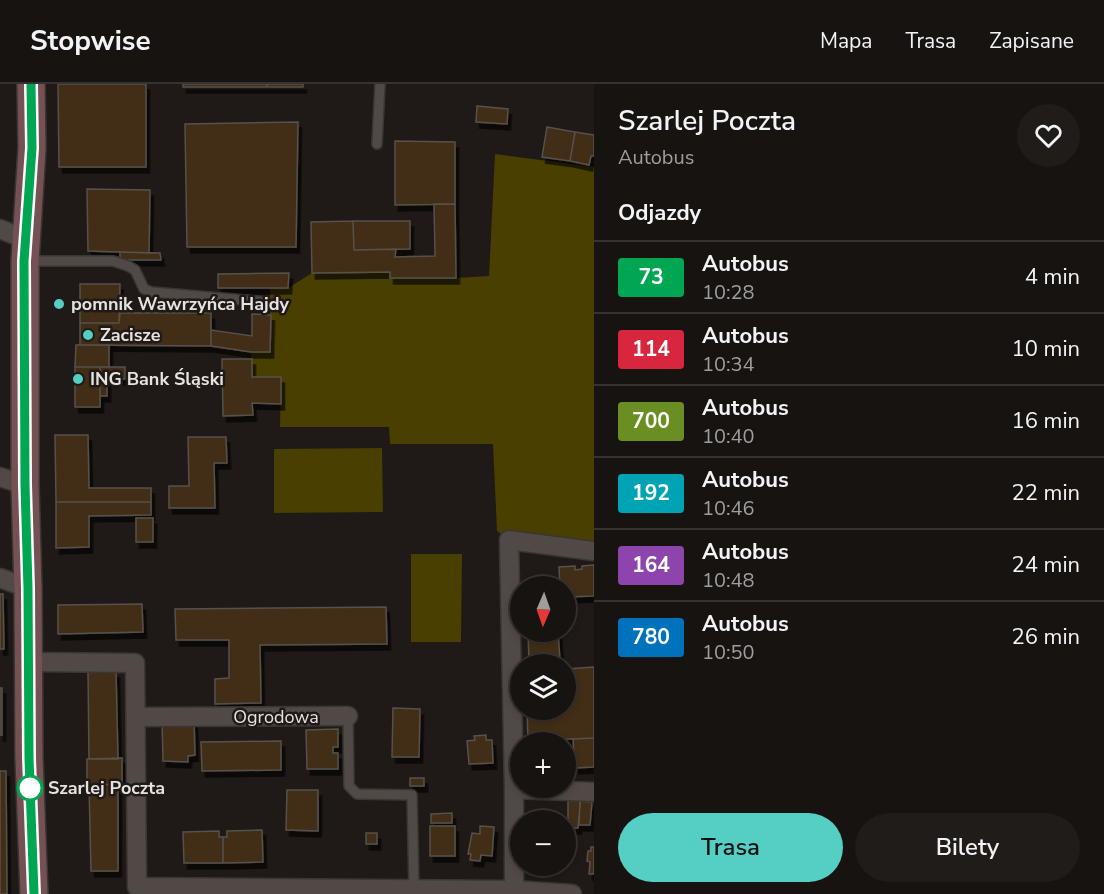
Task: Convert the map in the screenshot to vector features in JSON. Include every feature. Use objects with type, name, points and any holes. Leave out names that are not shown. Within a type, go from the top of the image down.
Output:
[{"type":"street","points":[[31,84],[32,148],[12,481],[28,588],[29,758],[34,894]]},
{"type":"street","points":[[0,229],[25,250]]},
{"type":"street","points":[[513,732],[509,540],[594,551]]},
{"type":"street","points":[[0,578],[28,588]]},
{"type":"street","points":[[29,662],[135,663],[136,887],[572,894]]},
{"type":"street","name":"Ogrodowa","points":[[136,717],[348,716]]},
{"type":"street","points":[[576,791],[594,792]]},
{"type":"street","points":[[514,798],[514,892]]},
{"type":"lane","points":[[377,144],[380,84]]},
{"type":"lane","points":[[25,250],[113,261],[135,270],[144,289],[152,292],[267,302]]},
{"type":"lane","name":"Ogrodowa","points":[[348,716],[349,786],[357,794],[412,795],[422,891]]},
{"type":"shaded area","points":[[495,154],[594,167],[594,551],[509,540],[497,531],[493,444],[390,444],[389,427],[280,427],[281,377],[252,377],[251,352],[270,352],[270,288],[288,288],[312,273],[390,272],[390,278],[489,276]]},
{"type":"shaded area","points":[[382,448],[383,512],[274,513],[274,449]]},
{"type":"shaded area","points":[[411,554],[462,554],[461,642],[411,642]]},
{"type":"building","points":[[58,84],[146,84],[146,167],[59,167]]},
{"type":"building","points":[[183,84],[267,84],[267,87],[183,87]]},
{"type":"building","points":[[267,84],[303,84],[303,87],[267,87]]},
{"type":"building","points":[[477,106],[508,109],[507,124],[476,122]]},
{"type":"building","points":[[298,122],[296,247],[187,247],[185,124]]},
{"type":"building","points":[[547,127],[575,132],[570,161],[542,157]]},
{"type":"building","points":[[575,132],[594,135],[594,156],[591,156],[589,165],[570,161]]},
{"type":"building","points":[[395,141],[455,142],[455,204],[395,205]]},
{"type":"building","points":[[87,189],[150,190],[149,253],[88,251]]},
{"type":"building","points":[[434,204],[455,204],[456,278],[390,278],[390,272],[312,273],[311,222],[353,221],[354,250],[396,249],[395,257],[435,256]]},
{"type":"building","points":[[353,221],[410,221],[410,249],[354,250]]},
{"type":"building","points":[[120,252],[160,253],[161,260],[120,260]]},
{"type":"building","points":[[289,273],[288,288],[218,288],[218,274]]},
{"type":"building","points":[[80,284],[120,284],[119,323],[80,323]]},
{"type":"building","points":[[120,313],[211,313],[211,346],[80,345],[80,323],[119,323]]},
{"type":"building","points":[[252,314],[271,315],[270,352],[251,352],[211,346],[211,330],[252,336]]},
{"type":"building","points":[[76,345],[109,345],[109,367],[75,367]]},
{"type":"building","points":[[222,359],[252,359],[252,377],[281,377],[281,404],[252,403],[253,415],[223,416]]},
{"type":"building","points":[[75,367],[100,367],[100,407],[75,407]]},
{"type":"building","points":[[100,367],[125,367],[125,379],[107,379],[107,396],[100,396]]},
{"type":"building","points":[[55,435],[88,435],[89,488],[151,488],[151,502],[56,502]]},
{"type":"building","points":[[188,437],[226,437],[227,463],[214,463],[215,508],[169,508],[169,486],[189,486]]},
{"type":"building","points":[[56,502],[151,502],[151,515],[89,516],[89,547],[56,548]]},
{"type":"building","points":[[136,518],[153,518],[153,542],[136,542]]},
{"type":"building","points":[[594,565],[594,596],[576,597],[576,576],[559,576],[559,567],[575,566],[575,570],[582,569],[582,566]]},
{"type":"building","points":[[0,594],[3,594],[4,649],[0,649]]},
{"type":"building","points":[[142,604],[143,632],[58,634],[58,605]]},
{"type":"building","points":[[386,607],[387,644],[260,645],[261,703],[215,704],[215,679],[229,678],[229,640],[176,640],[175,609]]},
{"type":"building","points":[[528,642],[559,642],[560,654],[529,654]]},
{"type":"building","points":[[594,667],[594,738],[576,739],[576,732],[528,732],[527,720],[576,720],[576,668]]},
{"type":"building","points":[[88,671],[116,672],[118,759],[89,759]]},
{"type":"building","points":[[0,688],[2,688],[2,735],[0,735]]},
{"type":"building","points":[[393,708],[420,709],[419,757],[392,757]]},
{"type":"building","points":[[162,720],[194,720],[195,755],[188,756],[188,762],[163,761]]},
{"type":"building","points":[[338,729],[338,747],[333,747],[333,753],[338,753],[338,769],[307,769],[306,730]]},
{"type":"building","points":[[486,735],[486,740],[492,740],[493,763],[469,764],[467,741],[475,740],[474,736]]},
{"type":"building","points":[[594,738],[594,767],[576,768],[576,739]]},
{"type":"building","points":[[281,741],[281,770],[202,771],[201,742]]},
{"type":"building","points":[[122,758],[122,784],[87,785],[87,759]]},
{"type":"building","points":[[0,771],[6,771],[7,894],[0,894]]},
{"type":"building","points":[[410,778],[424,778],[424,786],[410,786]]},
{"type":"building","points":[[118,784],[118,871],[91,871],[89,785]]},
{"type":"building","points":[[287,790],[318,790],[318,831],[286,830]]},
{"type":"building","points":[[581,796],[578,828],[576,828],[576,810],[568,810],[568,798]]},
{"type":"building","points":[[580,801],[592,802],[590,825],[579,825]]},
{"type":"building","points":[[452,813],[452,823],[431,823],[431,814]]},
{"type":"building","points":[[430,826],[455,826],[455,856],[430,856]]},
{"type":"building","points":[[480,826],[494,827],[492,856],[481,855],[480,861],[470,860],[471,854],[468,854],[472,833],[480,834]]},
{"type":"building","points":[[262,830],[263,862],[223,863],[223,837],[227,837],[227,831]]},
{"type":"building","points":[[219,831],[219,837],[223,837],[223,863],[184,863],[183,832]]},
{"type":"building","points":[[366,833],[377,833],[377,844],[366,844]]},
{"type":"building","points":[[591,847],[594,847],[594,874],[589,874],[590,862],[587,861]]},
{"type":"bus line","name":"73","points":[[31,84],[32,148],[24,261],[29,758],[34,894]]},
{"type":"place","name":"pomnik Wawrzyńca Hajdy","points":[[59,304]]},
{"type":"place","name":"Zacisze","points":[[88,335]]},
{"type":"place","name":"ING Bank Śląski","points":[[78,379]]},
{"type":"place","name":"Szarlej Poczta","points":[[30,788]]}]
